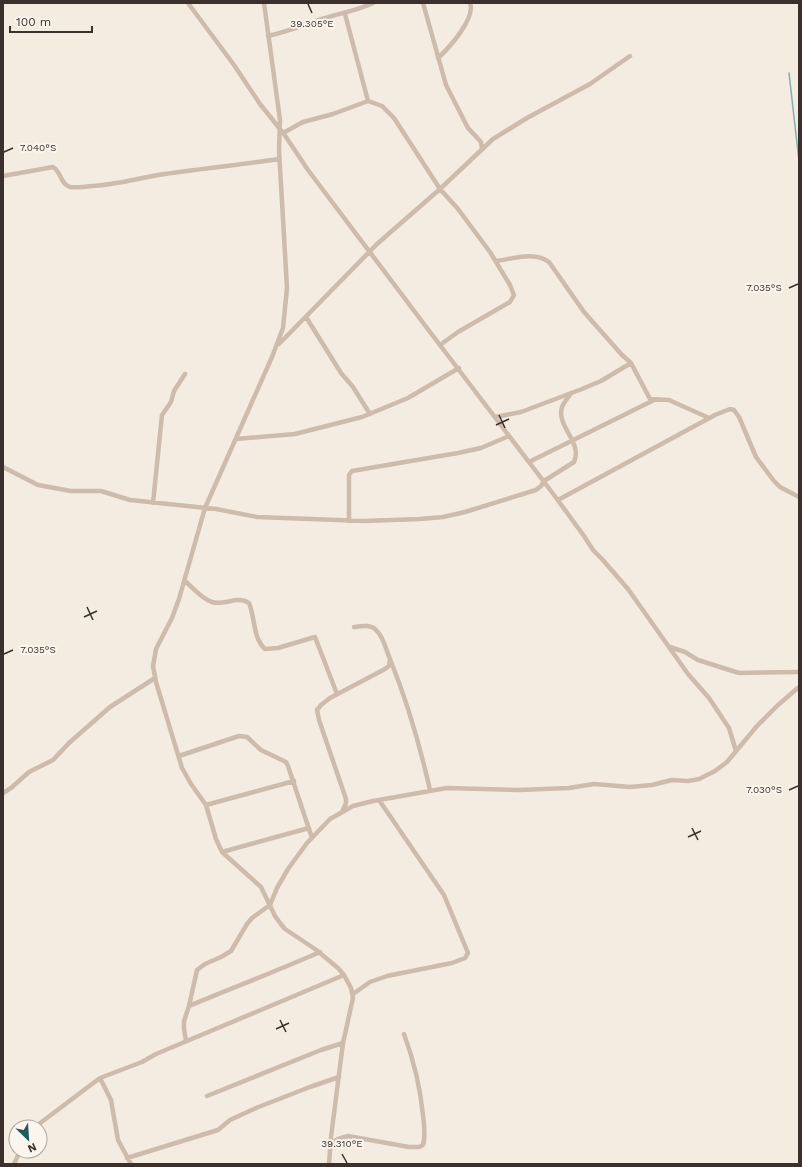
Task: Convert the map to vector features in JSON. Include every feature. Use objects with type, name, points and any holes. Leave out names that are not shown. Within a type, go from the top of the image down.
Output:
[{"type":"street","points":[[188,3],[308,170],[544,481],[593,550],[628,588],[688,674],[709,698],[729,728],[736,751]]},
{"type":"street","points":[[264,3],[281,131],[279,159],[287,288],[283,328],[276,348],[205,508],[185,582],[172,618],[156,649],[153,666],[155,678],[182,768],[206,805],[216,839],[222,852],[261,887],[275,916],[285,929],[320,952],[344,975],[353,994],[343,1043],[340,1076],[330,1144],[329,1164]]},
{"type":"street","points":[[268,36],[324,18],[345,14],[373,3]]},
{"type":"street","points":[[424,3],[446,85],[468,128],[481,142],[482,150]]},
{"type":"street","points":[[438,58],[457,39],[472,11],[470,3]]},
{"type":"street","points":[[345,14],[368,101]]},
{"type":"street","points":[[276,348],[377,244],[440,189],[493,139],[527,118],[590,84],[630,56]]},
{"type":"street","points":[[281,131],[303,122],[333,114],[368,101],[382,106],[394,118],[440,189],[464,217],[496,261],[514,295],[508,304],[458,332],[440,345]]},
{"type":"street","points":[[3,176],[53,167],[57,170],[66,185],[70,187],[86,187],[181,172],[279,159]]},
{"type":"street","points":[[496,261],[528,256],[542,257],[548,262],[584,312],[622,355],[631,362],[648,396],[650,399],[654,400]]},
{"type":"street","points":[[306,317],[341,373],[356,391],[370,414]]},
{"type":"street","points":[[495,417],[521,412],[594,384],[631,362]]},
{"type":"street","points":[[236,439],[295,434],[370,414],[408,398],[459,368]]},
{"type":"street","points":[[153,503],[162,415],[171,402],[174,391],[185,374]]},
{"type":"street","points":[[3,467],[38,485],[71,491],[102,491],[123,499],[205,508],[257,517],[349,521],[443,517],[466,512],[503,499],[532,492],[539,488],[544,481],[574,462],[576,454],[573,440],[563,422],[562,412],[562,407],[571,393]]},
{"type":"street","points":[[529,462],[654,400],[663,398],[709,418]]},
{"type":"street","points":[[558,500],[709,418],[730,409],[734,410],[739,417],[756,457],[774,482],[780,487],[799,497]]},
{"type":"street","points":[[349,521],[348,480],[349,473],[352,471],[481,448],[509,436]]},
{"type":"street","points":[[185,582],[200,595],[214,603],[243,600],[248,603],[261,646],[265,649],[278,648],[315,637],[337,694]]},
{"type":"street","points":[[354,627],[366,626],[376,630],[384,643],[410,716],[430,790]]},
{"type":"street","points":[[669,646],[685,652],[698,660],[739,673],[799,672]]},
{"type":"street","points":[[342,812],[346,799],[317,714],[318,710],[321,705],[337,694],[385,669],[389,666],[390,660]]},
{"type":"street","points":[[3,792],[11,788],[29,772],[53,760],[69,743],[110,707],[155,678]]},
{"type":"street","points":[[186,1041],[184,1021],[197,970],[205,964],[221,958],[231,951],[252,918],[270,905],[277,888],[288,869],[312,838],[330,819],[342,812],[358,804],[447,788],[532,790],[569,788],[594,784],[623,788],[652,786],[672,780],[688,781],[699,779],[723,766],[757,726],[799,687]]},
{"type":"street","points":[[179,756],[239,736],[249,738],[261,750],[286,762],[294,781],[312,838]]},
{"type":"street","points":[[206,805],[294,781]]},
{"type":"street","points":[[353,994],[370,982],[387,976],[452,963],[465,958],[468,952],[444,895],[378,800]]},
{"type":"street","points":[[222,852],[308,828]]},
{"type":"street","points":[[189,1006],[237,985],[280,970],[320,952]]},
{"type":"street","points":[[46,1119],[100,1078],[142,1062],[186,1041],[344,975]]},
{"type":"street","points":[[330,1144],[338,1139],[348,1136],[410,1147],[419,1147],[423,1145],[424,1125],[419,1083],[416,1067],[404,1034]]},
{"type":"street","points":[[207,1096],[321,1050],[343,1043]]},
{"type":"street","points":[[127,1158],[218,1130],[230,1120],[256,1108],[340,1076]]},
{"type":"street","points":[[100,1078],[111,1100],[116,1132],[131,1164]]},
{"type":"street","points":[[325,1164],[329,1156]]},
{"type":"waterway","points":[[789,73],[799,161]]}]
